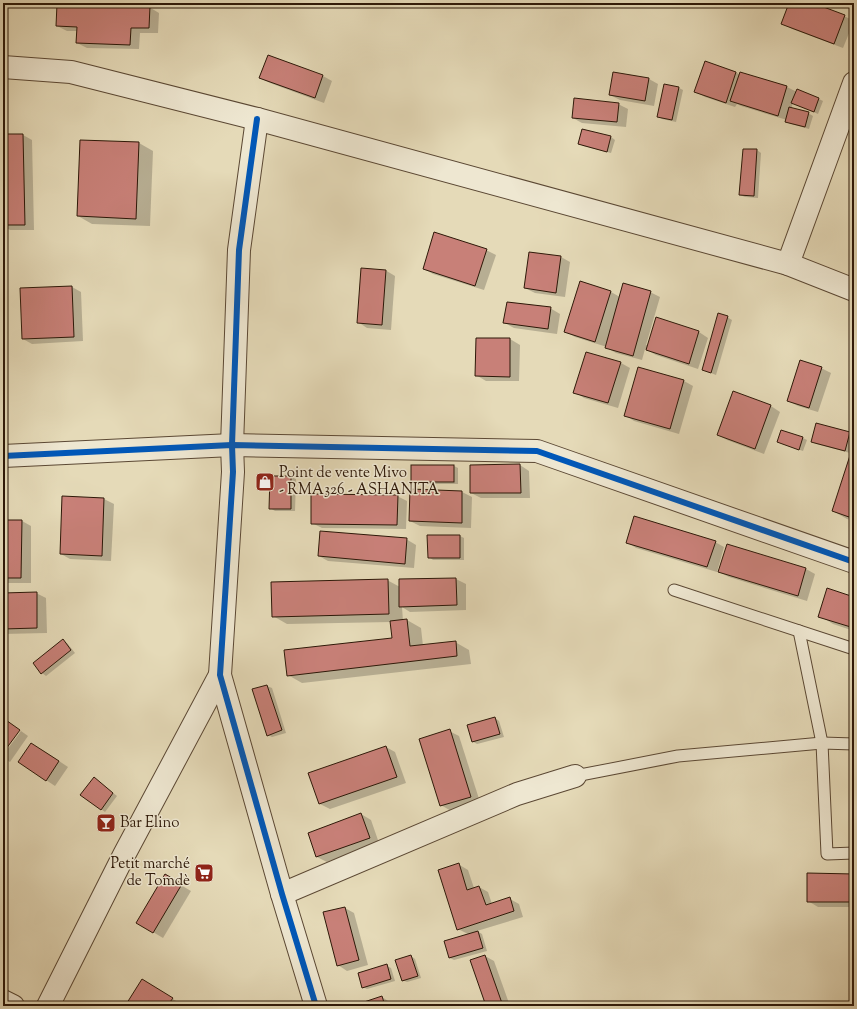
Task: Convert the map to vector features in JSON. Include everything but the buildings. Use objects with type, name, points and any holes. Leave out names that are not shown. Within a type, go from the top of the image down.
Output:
[{"type":"street","points":[[3,67],[71,72],[257,119],[788,264],[854,290]]},
{"type":"street","points":[[788,264],[854,83]]},
{"type":"street","points":[[257,119],[239,250],[232,445],[233,472],[220,675],[282,894],[316,1006]]},
{"type":"street","points":[[3,456],[232,445],[537,451],[854,562]]},
{"type":"street","points":[[48,1006],[124,855],[220,675]]},
{"type":"street","points":[[282,894],[517,794],[575,776]]},
{"type":"street","points":[[3,1001],[13,1006]]},
{"type":"lane","points":[[674,590],[854,649]]},
{"type":"lane","points":[[799,631],[822,743],[827,854],[854,853]]},
{"type":"lane","points":[[575,776],[678,756],[822,743],[854,744]]},
{"type":"cycle path","points":[[257,119],[239,250],[232,445],[233,472],[220,675],[282,894],[316,1006]]},
{"type":"cycle path","points":[[3,456],[232,445],[537,451],[854,562]]},
{"type":"place","name":"Point de vente Mivo - RMA326 - ASHANITA","points":[[265,482]]},
{"type":"place","name":"Bar Elino","points":[[106,823]]},
{"type":"place","name":"Petit marché de Tomdè","points":[[204,873]]}]
